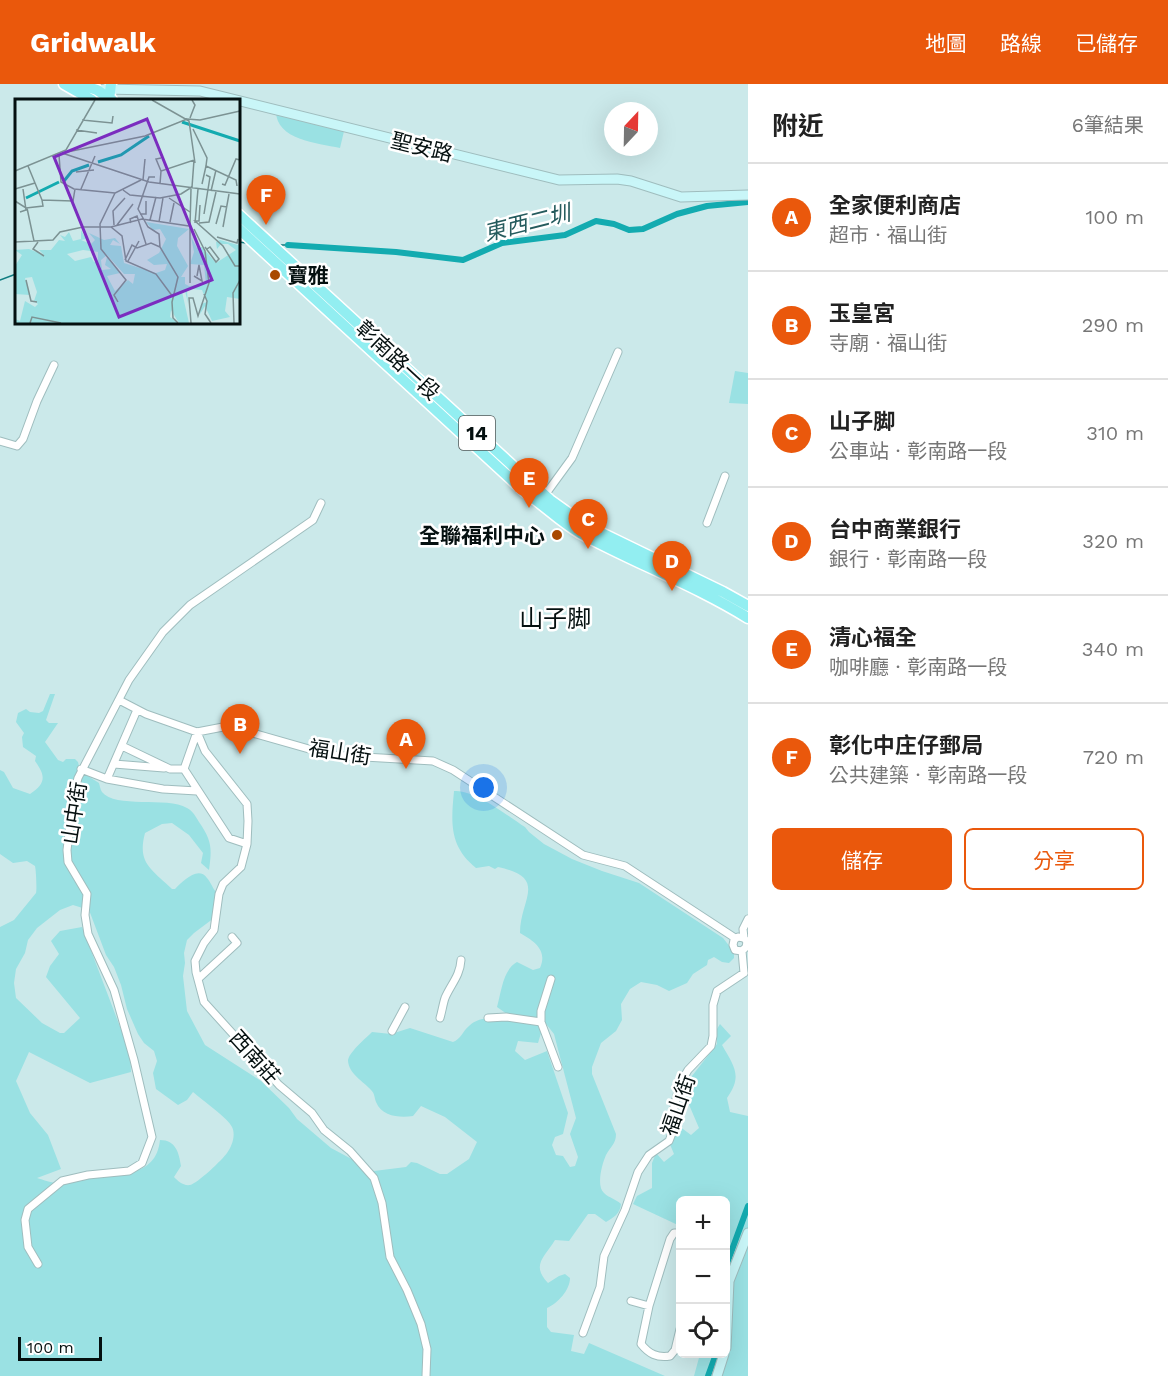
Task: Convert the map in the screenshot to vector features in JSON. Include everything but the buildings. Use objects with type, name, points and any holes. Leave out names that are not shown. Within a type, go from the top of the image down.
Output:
[{"type":"main road","points":[[64,84],[90,99]]},
{"type":"main road","points":[[79,84],[107,93]]},
{"type":"main road","name":"彰南路一段","points":[[240,216],[545,495],[585,525],[748,606]]},
{"type":"main road","name":"彰南路一段","points":[[240,230],[525,492],[579,532],[748,618]]},
{"type":"street","name":"聖安路","points":[[107,93],[200,91],[232,99]]},
{"type":"street","name":"聖安路","points":[[240,101],[559,180],[617,179],[631,181],[681,197],[748,195]]},
{"type":"street","points":[[545,495],[572,458],[618,352]]},
{"type":"street","points":[[0,441],[17,446],[23,439],[54,365]]},
{"type":"street","points":[[707,523],[725,476]]},
{"type":"street","name":"山中街","points":[[38,1264],[28,1247],[25,1220],[28,1209],[62,1181],[88,1175],[129,1171],[142,1163],[152,1137],[134,1060],[114,990],[88,934],[85,915],[87,894],[68,862],[70,819],[81,769],[129,680],[163,632],[190,605],[313,520],[321,503]]},
{"type":"street","name":"福山街","points":[[119,700],[137,710],[197,732],[223,727],[242,730],[330,755],[433,761],[453,770],[583,855],[617,862],[639,874],[735,938],[734,948],[742,951]]},
{"type":"street","points":[[107,779],[137,710]]},
{"type":"street","points":[[197,732],[184,769],[229,838],[247,844]]},
{"type":"street","name":"西南莊","points":[[197,732],[205,751],[247,804],[247,844],[242,867],[223,884],[219,894],[214,930],[195,961],[204,1002],[279,1085],[312,1113],[324,1130],[350,1151],[374,1179],[382,1203],[390,1257],[421,1324],[427,1349],[426,1376]]},
{"type":"street","points":[[122,746],[170,769]]},
{"type":"street","points":[[114,764],[184,769]]},
{"type":"street","points":[[81,769],[107,779],[163,789],[197,791]]},
{"type":"street","name":"福山街","points":[[742,951],[747,945],[743,929],[748,919]]},
{"type":"street","points":[[735,938],[746,936]]},
{"type":"street","points":[[198,979],[237,943],[232,937]]},
{"type":"street","name":"福山街","points":[[584,1333],[600,1287],[604,1256],[626,1210],[638,1172],[649,1155],[669,1140],[674,1128],[674,1107],[680,1084],[688,1070],[711,1046],[712,1005],[717,991],[746,973],[742,951]]},
{"type":"street","points":[[440,1018],[446,996],[460,970],[461,960]]},
{"type":"street","points":[[550,979],[541,1011],[541,1023],[558,1067]]},
{"type":"street","points":[[392,1031],[405,1007]]},
{"type":"street","points":[[489,1018],[506,1017],[541,1023]]},
{"type":"street","points":[[676,1233],[670,1239],[649,1306],[641,1344],[649,1353],[663,1357],[670,1356],[676,1346]]},
{"type":"street","points":[[730,1278],[748,1233]]},
{"type":"street","points":[[631,1301],[649,1306]]},
{"type":"street","points":[[717,1376],[722,1358]]},
{"type":"shaded area","points":[[276,110],[345,127],[340,148],[309,142],[290,134],[282,128]]},
{"type":"shaded area","points":[[735,371],[748,373],[748,404],[729,403]]},
{"type":"shaded area","points":[[50,694],[55,694],[46,720],[49,723],[58,723],[45,742],[58,760],[63,762],[66,759],[75,759],[80,771],[99,783],[102,792],[109,797],[118,800],[167,803],[187,808],[194,814],[209,840],[211,850],[209,870],[201,863],[203,853],[189,835],[172,823],[162,824],[145,833],[143,843],[144,859],[172,889],[190,876],[199,873],[207,878],[222,897],[214,918],[187,940],[184,953],[183,976],[187,1011],[205,1045],[261,1081],[297,1119],[331,1148],[374,1171],[406,1167],[411,1162],[440,1174],[447,1174],[469,1159],[477,1142],[445,1117],[421,1106],[413,1116],[387,1114],[379,1107],[372,1091],[351,1070],[348,1061],[354,1050],[372,1032],[391,1034],[410,1028],[453,1042],[475,1021],[492,1018],[538,1026],[541,1033],[538,1043],[518,1041],[515,1051],[525,1060],[547,1051],[568,1113],[563,1134],[555,1137],[552,1145],[556,1155],[563,1156],[570,1167],[575,1166],[578,1157],[570,1134],[576,1118],[554,1034],[543,1020],[507,1014],[497,1007],[503,982],[512,965],[517,962],[533,970],[540,968],[542,962],[541,951],[538,947],[520,933],[528,891],[527,884],[523,877],[514,872],[489,866],[476,868],[467,860],[456,842],[454,833],[452,813],[454,791],[471,794],[491,804],[525,827],[544,844],[572,859],[639,883],[723,938],[734,952],[734,958],[729,963],[714,957],[708,960],[707,965],[693,974],[687,983],[669,991],[657,985],[641,982],[630,989],[621,1004],[622,1020],[616,1031],[601,1043],[592,1067],[592,1074],[616,1134],[603,1164],[600,1185],[604,1193],[621,1204],[616,1215],[606,1222],[595,1214],[588,1214],[569,1241],[555,1240],[543,1257],[540,1266],[540,1271],[548,1283],[565,1274],[570,1278],[563,1296],[547,1308],[547,1327],[551,1332],[574,1335],[571,1351],[584,1354],[589,1343],[665,1376],[0,1376],[0,927],[14,920],[36,893],[36,888],[35,866],[27,861],[13,863],[0,854],[0,770],[4,772],[13,788],[30,794],[42,782],[41,771],[35,761],[36,756],[23,747],[24,733],[16,722],[18,713],[26,709],[30,712],[43,711]],"holes":[[[73,905],[89,910],[106,955],[114,967],[127,1009],[138,1034],[154,1051],[157,1061],[153,1073],[156,1089],[178,1105],[187,1100],[193,1092],[232,1127],[233,1140],[227,1153],[204,1176],[190,1185],[183,1184],[174,1177],[181,1166],[178,1152],[170,1142],[160,1140],[157,1153],[151,1162],[133,1172],[84,1175],[60,1183],[37,1178],[61,1169],[48,1135],[30,1113],[16,1081],[29,1052],[90,1083],[131,1072],[130,1053],[82,927],[60,931],[51,941],[59,954],[50,966],[46,977],[80,1018],[64,1033],[60,1033],[42,1023],[16,998],[14,983],[16,969],[25,953],[28,940],[37,928],[60,910]]]},
{"type":"shaded area","points":[[720,1024],[731,1036],[722,1045],[736,1077],[727,1098],[730,1112],[748,1116],[748,1376],[694,1376],[699,1358],[730,1358],[730,1196],[676,1196],[676,1224],[633,1204],[637,1196],[652,1188],[652,1163],[656,1153],[664,1162],[674,1154],[669,1142],[679,1126],[691,1135],[699,1128],[684,1093],[692,1076],[717,1044],[717,1029]]},
{"type":"waterway","name":"東西二圳","points":[[288,245],[396,252],[463,260],[502,243],[565,235],[596,221],[614,224],[629,230],[643,229],[677,214],[707,206],[748,202]]},
{"type":"waterway","name":"東西二圳","points":[[240,242],[247,243]]},
{"type":"waterway","name":"東西二圳","points":[[278,245],[288,245]]},
{"type":"waterway","name":"東西二圳","points":[[0,280],[15,274]]},
{"type":"waterway","points":[[730,1255],[748,1206]]},
{"type":"waterway","points":[[708,1376],[715,1358]]},
{"type":"place","name":"彰化中庄仔郵局","points":[[266,225]]},
{"type":"place","name":"寶雅","points":[[275,275]]},
{"type":"place","name":"清心福全","points":[[529,508]]},
{"type":"place","name":"全聯福利中心","points":[[557,535]]},
{"type":"place","name":"山子脚","points":[[588,549]]},
{"type":"place","name":"台中商業銀行","points":[[672,591]]},
{"type":"place","name":"玉皇宮","points":[[240,754]]},
{"type":"place","name":"全家便利商店","points":[[406,769]]},
{"type":"district","name":"山子脚","points":[[555,619]]}]
